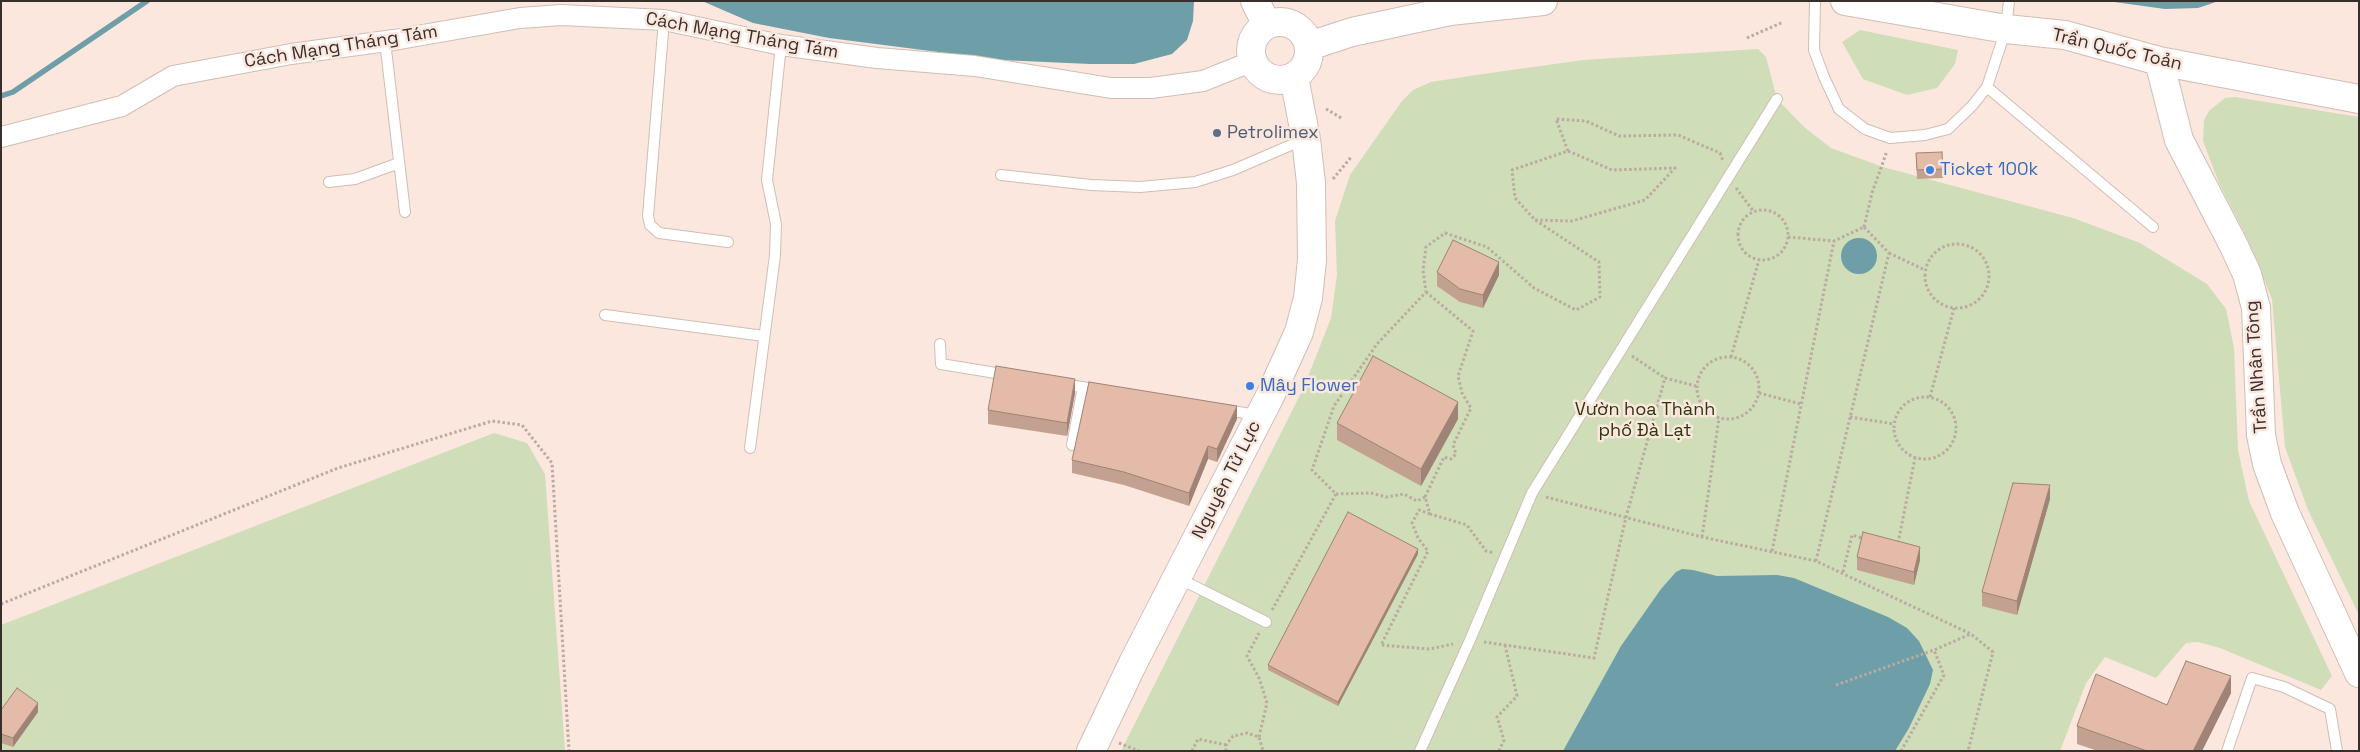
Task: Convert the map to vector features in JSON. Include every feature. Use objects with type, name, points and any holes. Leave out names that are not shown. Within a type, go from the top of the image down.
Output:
[{"type":"main road","points":[[1255,1],[1267,25]]},
{"type":"main road","points":[[1309,46],[1352,32],[1450,12],[1543,1]]},
{"type":"main road","name":"Trần Quốc Toản","points":[[1845,1],[2006,29],[2065,35],[2159,61],[2359,99]]},
{"type":"main road","points":[[1276,22],[1293,25],[1301,30],[1309,46],[1307,64],[1294,76],[1286,80],[1269,78],[1262,74],[1253,61],[1251,53],[1254,38],[1267,25],[1276,22]]},
{"type":"main road","name":"Trần Nhân Tông","points":[[2159,61],[2179,140],[2247,274],[2256,308],[2261,435],[2267,464],[2285,513],[2359,673]]},
{"type":"main road","name":"Nguyên Tử Lực","points":[[1092,751],[1133,663],[1261,415],[1299,332],[1308,298],[1312,260],[1310,183],[1306,139],[1294,76]]},
{"type":"street","name":"Cách Mạng Tháng Tám","points":[[1,137],[122,106],[173,76],[291,54],[384,41],[520,18],[561,15],[664,20],[781,45],[877,58],[975,66],[1111,88],[1152,88],[1203,81],[1253,61]]},
{"type":"lane","points":[[1815,1],[1814,50],[1839,109],[1865,129],[1890,138],[1925,135],[1948,129],[1987,87],[2006,29],[2009,1]]},
{"type":"lane","points":[[664,20],[648,216],[650,225],[660,233],[728,242]]},
{"type":"lane","points":[[384,41],[405,212]]},
{"type":"lane","points":[[750,448],[775,256],[776,224],[767,180],[781,45]]},
{"type":"lane","points":[[1987,87],[2153,227]]},
{"type":"lane","points":[[1420,751],[1470,640],[1532,493],[1777,99]]},
{"type":"lane","points":[[1001,175],[1111,186],[1140,187],[1195,182],[1233,170],[1306,139]]},
{"type":"lane","points":[[329,182],[355,179],[399,163]]},
{"type":"lane","points":[[605,314],[764,336]]},
{"type":"lane","points":[[940,344],[941,364],[1017,376]]},
{"type":"lane","points":[[1055,382],[1113,392]]},
{"type":"lane","points":[[1072,445],[1084,387]]},
{"type":"lane","points":[[1212,408],[1261,415]]},
{"type":"lane","points":[[1177,578],[1266,622]]},
{"type":"lane","points":[[2227,751],[2252,678],[2284,686],[2330,709],[2337,751]]},
{"type":"path","points":[[1748,38],[1783,22]]},
{"type":"path","points":[[1326,109],[1342,119]]},
{"type":"path","points":[[1568,151],[1556,119],[1586,121],[1619,136],[1678,135],[1720,153],[1728,178],[1754,212]]},
{"type":"path","points":[[1864,227],[1872,193],[1883,167],[1890,138]]},
{"type":"path","points":[[1426,292],[1377,344],[1334,406],[1312,470],[1336,494],[1371,493],[1386,497],[1404,494],[1417,501],[1425,497],[1444,457],[1451,459],[1456,454],[1453,445],[1471,408],[1462,393],[1458,376],[1473,331],[1426,292],[1423,270],[1426,246],[1445,233],[1487,247],[1534,288],[1576,310],[1600,297],[1599,262],[1535,220],[1516,198],[1512,170],[1568,151],[1612,170],[1675,168],[1645,200],[1572,221],[1535,220]]},
{"type":"path","points":[[1329,185],[1352,156]]},
{"type":"path","points":[[1762,210],[1778,215],[1787,228],[1788,237],[1782,252],[1775,257],[1759,260],[1745,252],[1738,237],[1742,222],[1754,212],[1762,210]]},
{"type":"path","points":[[1788,237],[1834,241],[1864,227]]},
{"type":"path","points":[[1864,227],[1888,253],[1925,270]]},
{"type":"path","points":[[1772,551],[1834,241]]},
{"type":"path","points":[[1954,243],[1964,244],[1982,255],[1987,264],[1989,275],[1988,285],[1983,295],[1970,305],[1954,308],[1939,303],[1928,291],[1924,280],[1925,270],[1935,252],[1944,246],[1954,243]]},
{"type":"path","points":[[1816,561],[1888,253]]},
{"type":"path","points":[[1731,357],[1759,260]]},
{"type":"path","points":[[1930,397],[1954,308]]},
{"type":"path","points":[[1622,350],[1665,378],[1696,386]]},
{"type":"path","points":[[1721,357],[1731,357],[1745,363],[1755,374],[1759,383],[1759,394],[1756,403],[1740,417],[1730,420],[1710,414],[1702,407],[1696,386],[1698,377],[1708,364],[1721,357]]},
{"type":"path","points":[[1504,557],[1486,551],[1467,525],[1419,510],[1412,523],[1418,538],[1428,551],[1381,645],[1429,649],[1470,640],[1594,658],[1626,517],[1665,378]]},
{"type":"path","points":[[1759,394],[1801,404]]},
{"type":"path","points":[[1920,397],[1930,397],[1948,406],[1954,415],[1956,435],[1953,444],[1946,452],[1936,458],[1926,460],[1915,458],[1906,453],[1894,435],[1894,424],[1902,406],[1920,397]]},
{"type":"path","points":[[1850,417],[1894,424]]},
{"type":"path","points":[[1702,537],[1719,418]]},
{"type":"path","points":[[1,604],[338,468],[492,421],[522,425],[552,462],[569,751]]},
{"type":"path","points":[[1898,546],[1915,458]]},
{"type":"path","points":[[1532,493],[1702,537],[1816,561],[1843,572],[1971,634],[1993,652],[1968,751]]},
{"type":"path","points":[[1262,751],[1259,737],[1267,702],[1259,678],[1247,656],[1336,494]]},
{"type":"path","points":[[1425,497],[1430,514]]},
{"type":"path","points":[[1843,572],[1852,536],[1870,540]]},
{"type":"path","points":[[1836,685],[1934,650],[1971,634]]},
{"type":"path","points":[[1499,751],[1504,740],[1497,717],[1517,696],[1505,645]]},
{"type":"path","points":[[1901,751],[1944,675],[1934,650]]},
{"type":"path","points":[[1226,751],[1226,745],[1233,736],[1247,733],[1259,737]]},
{"type":"path","points":[[1192,751],[1198,739],[1226,745]]},
{"type":"green space","points":[[1860,30],[1958,50],[1955,64],[1937,88],[1907,95],[1863,79],[1842,42]]},
{"type":"green space","name":"Vườn hoa Thành phố Đà Lạt","points":[[1758,49],[1766,57],[1777,99],[1804,127],[1831,148],[1883,167],[2073,218],[2140,243],[2207,284],[2226,309],[2234,348],[2238,450],[2249,501],[2332,676],[2321,690],[2220,648],[2198,642],[2186,643],[2156,678],[2105,657],[2086,683],[2060,751],[1121,751],[1304,387],[1331,318],[1337,275],[1335,221],[1350,175],[1402,101],[1413,90],[1431,82],[1476,75],[1583,60]]},
{"type":"green space","points":[[2235,97],[2359,117],[2359,615],[2308,510],[2285,447],[2272,299],[2246,236],[2219,183],[2203,141],[2204,120],[2209,111],[2225,98]]},
{"type":"green space","points":[[494,433],[527,443],[545,474],[565,751],[1,751],[1,625]]},
{"type":"water","points":[[702,1],[1194,1],[1193,21],[1187,40],[1172,54],[1134,64],[1090,64],[1001,60],[829,38],[753,23]]},
{"type":"water","points":[[2107,1],[2219,1],[2198,8],[2165,9]]},
{"type":"water","points":[[1859,238],[1866,239],[1872,243],[1876,249],[1876,263],[1872,269],[1866,273],[1859,274],[1852,273],[1846,269],[1842,263],[1841,256],[1842,249],[1846,243],[1852,239]]},
{"type":"water","points":[[1682,569],[1717,576],[1777,575],[1794,578],[1888,617],[1907,628],[1919,641],[1933,670],[1930,684],[1909,728],[1895,751],[1563,751],[1621,646],[1661,589],[1676,572]]},
{"type":"building","points":[[1942,152],[1943,169],[1917,170],[1916,153]]},
{"type":"building","points":[[1453,240],[1499,262],[1483,295],[1460,289],[1437,272]]},
{"type":"building","points":[[1373,356],[1458,402],[1421,469],[1337,423]]},
{"type":"building","points":[[996,366],[1075,379],[1067,423],[988,410]]},
{"type":"building","points":[[1089,382],[1237,406],[1217,449],[1208,446],[1189,493],[1124,472],[1072,460]]},
{"type":"building","points":[[2013,483],[2050,485],[2017,601],[1982,592]]},
{"type":"building","points":[[1348,512],[1418,549],[1338,702],[1268,665]]},
{"type":"building","points":[[1863,532],[1920,547],[1914,572],[1857,557]]},
{"type":"building","points":[[2186,661],[2231,676],[2193,751],[2147,751],[2077,726],[2096,674],[2167,705]]},
{"type":"building","points":[[17,688],[38,703],[13,738],[1,734],[1,710]]},
{"type":"waterway","points":[[1,96],[13,92],[147,1]]},
{"type":"place","name":"Petrolimex","points":[[1217,133]]},
{"type":"place","name":"Ticket 100k","points":[[1930,170]]},
{"type":"place","name":"Mây Flower","points":[[1250,386]]}]
